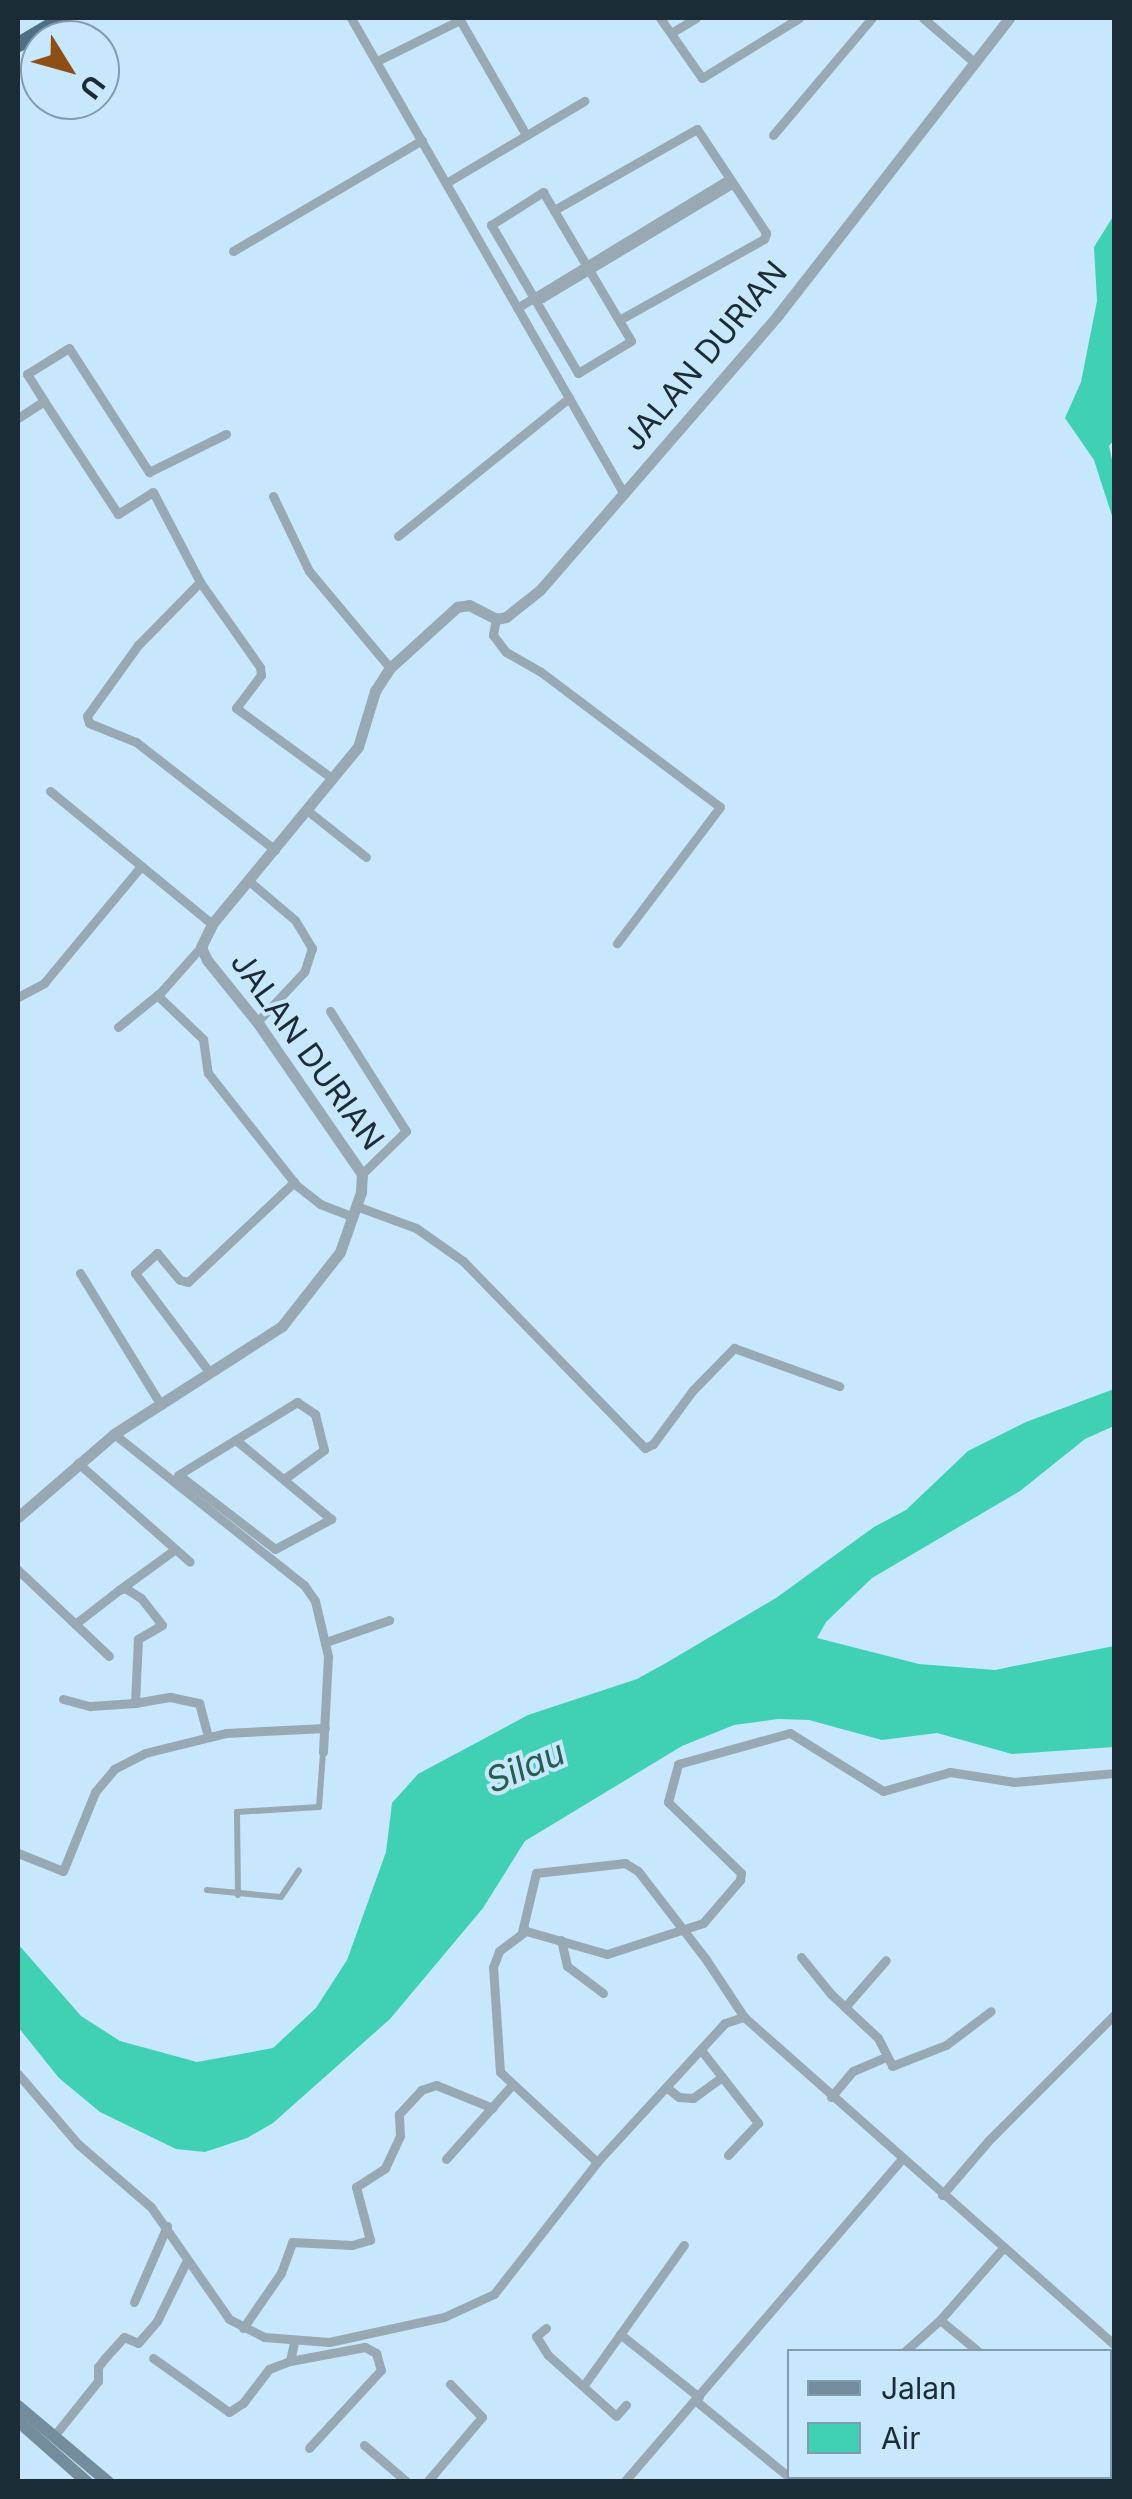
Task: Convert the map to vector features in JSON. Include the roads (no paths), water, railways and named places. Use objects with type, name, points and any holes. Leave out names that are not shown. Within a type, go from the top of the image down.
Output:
[{"type":"highway","points":[[18,44],[62,18]]},
{"type":"main road","points":[[18,2406],[108,2482]]},
{"type":"main road","points":[[18,2421],[87,2482]]},
{"type":"street","points":[[351,18],[624,494]]},
{"type":"street","points":[[660,18],[702,78],[799,18]]},
{"type":"street","points":[[671,33],[696,18]]},
{"type":"street","points":[[773,135],[872,18]]},
{"type":"street","points":[[922,18],[974,62]]},
{"type":"street","name":"JALAN DURIAN","points":[[18,1516],[114,1434],[272,1335],[292,1317],[340,1252],[354,1211],[362,1174],[258,1022],[201,947],[212,924],[334,779],[362,738],[375,691],[390,668],[456,607],[469,605],[496,619],[540,590],[778,315],[1009,18]]},
{"type":"street","points":[[377,61],[460,20],[526,135]]},
{"type":"street","points":[[446,183],[584,101]]},
{"type":"street","points":[[556,210],[695,129],[702,132],[765,237],[619,320]]},
{"type":"street","points":[[233,251],[422,140]]},
{"type":"street","points":[[517,308],[730,182]]},
{"type":"street","points":[[543,192],[556,210],[631,342],[578,373],[491,224],[543,192]]},
{"type":"street","points":[[68,348],[158,489],[118,514],[44,401],[27,374],[68,348]]},
{"type":"street","points":[[398,536],[569,398]]},
{"type":"street","points":[[18,418],[44,401]]},
{"type":"street","points":[[149,472],[226,434]]},
{"type":"street","points":[[152,492],[200,582],[261,671],[236,708],[334,779]]},
{"type":"street","points":[[273,496],[309,571],[390,668]]},
{"type":"street","points":[[200,582],[138,645],[87,716],[89,724],[136,742],[275,850]]},
{"type":"street","points":[[496,619],[493,635],[506,652],[524,660],[720,807],[617,943]]},
{"type":"street","points":[[50,791],[212,924]]},
{"type":"street","points":[[308,811],[366,856]]},
{"type":"street","points":[[18,997],[44,983],[141,866]]},
{"type":"street","points":[[249,881],[295,920],[312,948],[304,972],[258,1022]]},
{"type":"street","points":[[118,1027],[157,995],[201,947]]},
{"type":"street","points":[[157,995],[203,1040],[208,1073],[294,1182],[320,1204],[416,1228],[464,1261],[645,1448],[654,1444],[693,1390],[734,1348],[839,1386]]},
{"type":"street","points":[[330,1011],[406,1131],[362,1174]]},
{"type":"street","points":[[210,1373],[134,1273],[158,1253],[180,1280],[188,1282],[294,1182]]},
{"type":"street","points":[[80,1273],[161,1404]]},
{"type":"street","points":[[176,1477],[297,1402],[315,1414],[324,1450],[284,1479]]},
{"type":"street","points":[[114,1434],[274,1549],[332,1517],[236,1440]]},
{"type":"street","points":[[78,1463],[190,1562]]},
{"type":"street","points":[[176,1477],[304,1585],[322,1619],[326,1642],[319,1807],[237,1812],[238,1894]]},
{"type":"street","points":[[75,1624],[174,1550]]},
{"type":"street","points":[[18,1570],[109,1656]]},
{"type":"street","points":[[119,1590],[125,1588],[141,1598],[162,1625],[138,1639],[136,1703]]},
{"type":"street","points":[[326,1642],[390,1620]]},
{"type":"street","points":[[62,1700],[92,1706],[170,1697],[199,1702],[208,1736]]},
{"type":"street","points":[[18,1854],[62,1870],[95,1792],[114,1769],[145,1752],[208,1736],[325,1728]]},
{"type":"street","points":[[598,2162],[500,2072],[492,1968],[499,1951],[522,1932],[532,1930],[607,1954],[703,1923],[742,1877],[740,1868],[668,1802],[666,1795],[681,1763],[790,1733],[802,1737],[871,1788],[883,1791],[950,1772],[1014,1782],[1114,1772]]},
{"type":"street","points":[[522,1932],[531,1883],[542,1870],[625,1862],[638,1871],[744,2017],[831,2098],[1114,2344]]},
{"type":"street","points":[[207,1890],[281,1897],[299,1870]]},
{"type":"street","points":[[561,1940],[567,1966],[603,1994]]},
{"type":"street","points":[[801,1957],[878,2038],[894,2066],[946,2045],[992,2011]]},
{"type":"street","points":[[845,2007],[886,1960]]},
{"type":"street","points":[[942,2195],[1000,2128],[1114,2015]]},
{"type":"street","points":[[18,2074],[70,2137],[131,2187],[168,2226],[215,2303],[243,2328],[294,2343],[329,2342],[404,2328],[480,2303],[506,2282],[598,2162],[725,2023],[744,2017]]},
{"type":"street","points":[[701,2050],[758,2123],[728,2155]]},
{"type":"street","points":[[831,2098],[856,2068],[886,2057]]},
{"type":"street","points":[[666,2087],[679,2097],[693,2098],[722,2077]]},
{"type":"street","points":[[243,2328],[281,2273],[292,2242],[352,2244],[370,2240],[356,2187],[385,2168],[400,2136],[399,2114],[421,2090],[436,2085],[493,2108]]},
{"type":"street","points":[[446,2159],[512,2085]]},
{"type":"street","points":[[624,2482],[902,2159]]},
{"type":"street","points":[[134,2302],[168,2226]]},
{"type":"street","points":[[584,2385],[684,2244]]},
{"type":"street","points":[[907,2349],[940,2320],[1003,2248]]},
{"type":"street","points":[[54,2436],[98,2380],[98,2367],[105,2358],[124,2337],[138,2343],[157,2321],[188,2260]]},
{"type":"street","points":[[940,2320],[975,2349]]},
{"type":"street","points":[[546,2328],[536,2336],[539,2346],[617,2416],[626,2405]]},
{"type":"street","points":[[620,2334],[787,2475]]},
{"type":"street","points":[[290,2361],[294,2343]]},
{"type":"street","points":[[153,2358],[229,2412],[242,2403],[269,2369],[290,2361],[366,2347],[376,2353],[381,2370],[310,2448]]},
{"type":"street","points":[[427,2482],[482,2416],[450,2384]]},
{"type":"street","points":[[364,2446],[407,2482]]},
{"type":"water","points":[[1114,215],[1114,440],[1109,446],[1114,469],[1114,522],[1094,460],[1065,418],[1081,382],[1097,301],[1094,247]]},
{"type":"water","name":"Silau","points":[[1114,1389],[1114,1426],[1085,1439],[1020,1491],[872,1578],[826,1622],[817,1638],[919,1664],[995,1670],[1114,1646],[1114,1747],[1012,1754],[937,1733],[882,1740],[809,1720],[778,1719],[734,1725],[682,1746],[525,1841],[483,1908],[390,2019],[273,2123],[247,2138],[205,2152],[176,2149],[100,2112],[59,2078],[18,2027],[18,1944],[81,2016],[120,2041],[197,2062],[273,2048],[316,2008],[347,1960],[386,1852],[392,1803],[418,1774],[528,1715],[637,1679],[666,1663],[776,1598],[874,1527],[906,1510],[968,1451],[1026,1422]]}]
